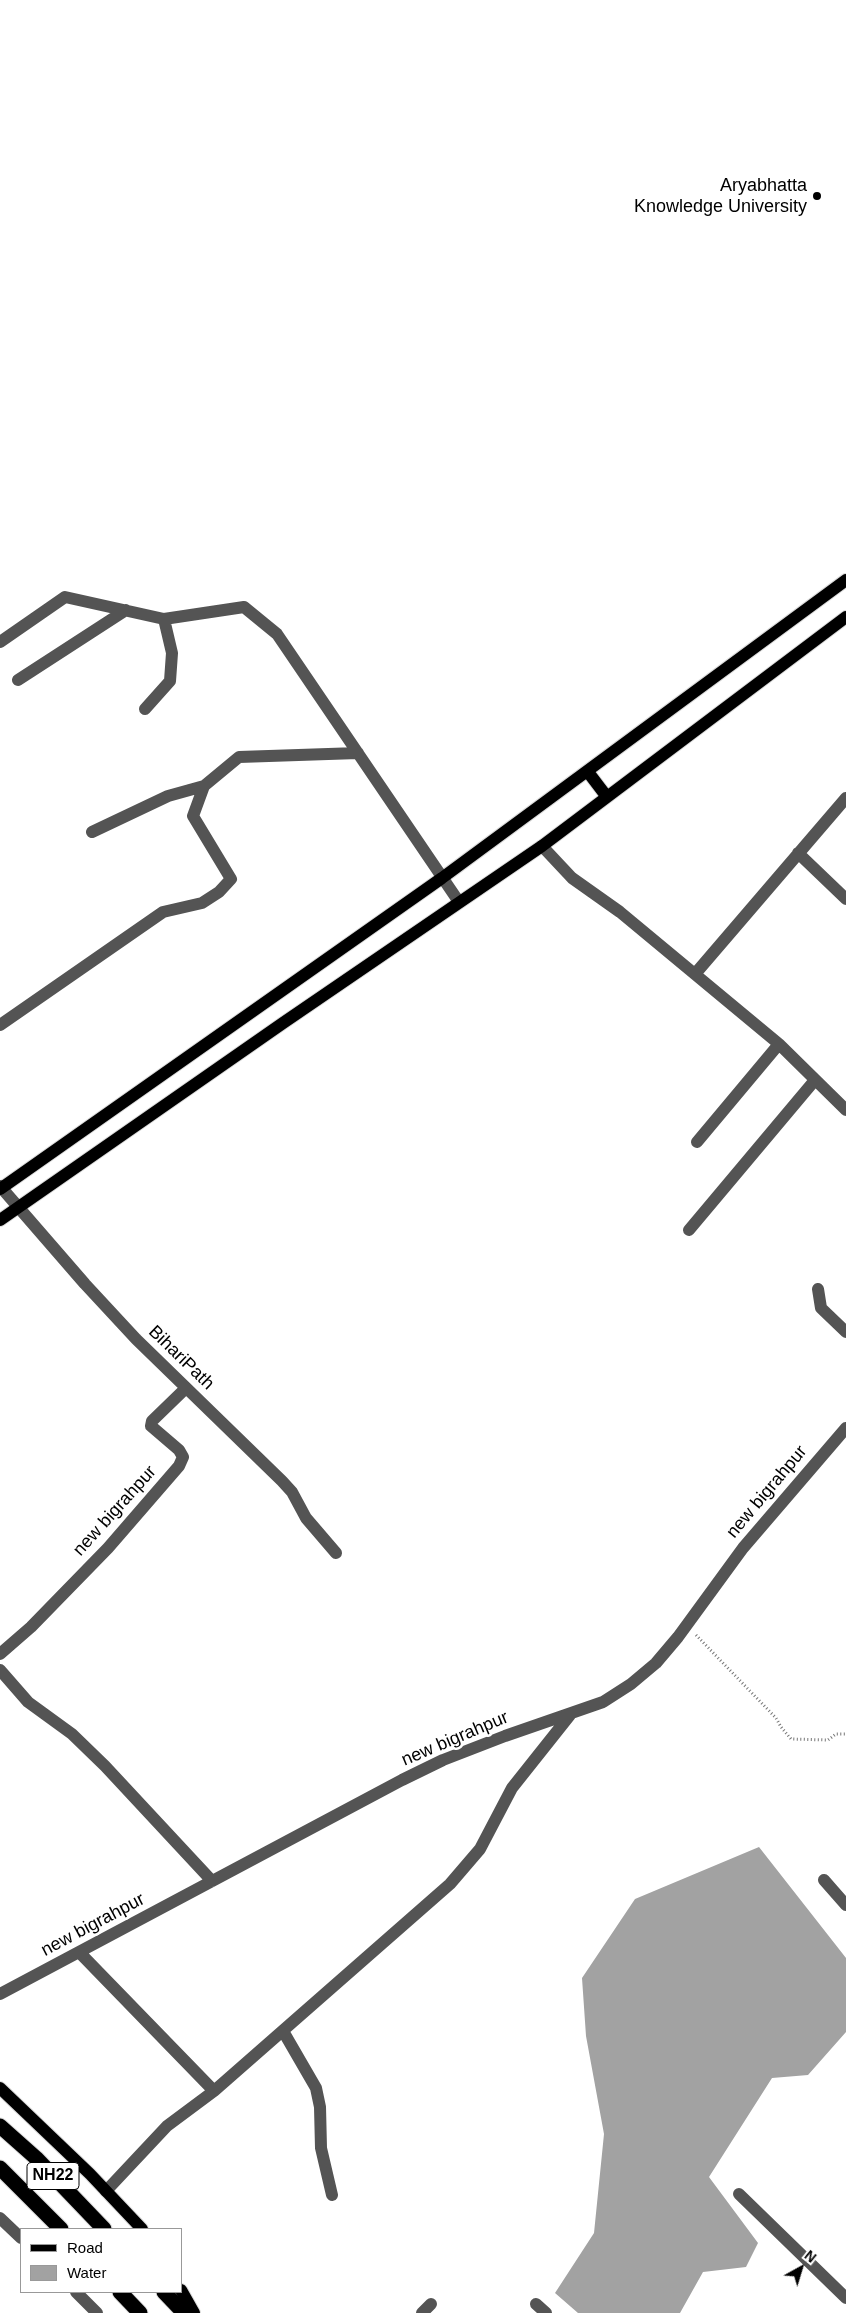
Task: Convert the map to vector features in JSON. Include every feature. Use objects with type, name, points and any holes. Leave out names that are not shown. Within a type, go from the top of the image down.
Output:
[{"type":"highway","name":"NH22","points":[[0,2126],[36,2158],[103,2228]]},
{"type":"highway","name":"NH22","points":[[0,2168],[61,2228]]},
{"type":"highway","points":[[121,2293],[140,2313]]},
{"type":"highway","points":[[165,2293],[184,2313]]},
{"type":"main road","points":[[1,1188],[442,878],[844,584]]},
{"type":"main road","points":[[0,1220],[542,846],[846,617]]},
{"type":"main road","points":[[588,772],[607,798]]},
{"type":"main road","points":[[0,2088],[106,2191],[141,2228]]},
{"type":"main road","points":[[182,2292],[194,2313]]},
{"type":"street","points":[[0,642],[65,597],[164,619],[244,608],[277,634],[459,902]]},
{"type":"street","points":[[18,680],[126,610]]},
{"type":"street","points":[[146,709],[170,681],[172,652],[164,619]]},
{"type":"street","points":[[92,832],[168,796],[204,786],[239,757],[358,754]]},
{"type":"street","points":[[0,1025],[163,912],[202,903],[219,892],[232,879],[193,816],[204,786]]},
{"type":"street","points":[[695,974],[846,798]]},
{"type":"street","points":[[542,846],[572,878],[620,912],[779,1044],[846,1110]]},
{"type":"street","points":[[798,853],[846,899]]},
{"type":"street","points":[[697,1142],[779,1044]]},
{"type":"street","points":[[689,1230],[815,1080]]},
{"type":"street","name":"BihariPath","points":[[1,1188],[136,1340],[282,1481],[292,1492],[306,1518],[336,1553]]},
{"type":"street","points":[[818,1289],[821,1308],[846,1332]]},
{"type":"street","name":"new bigrahpur","points":[[0,1654],[31,1627],[108,1548],[179,1466],[183,1457],[179,1450],[150,1426],[152,1420],[186,1388]]},
{"type":"street","name":"new bigrahpur","points":[[0,1994],[365,1798],[443,1760],[603,1702],[631,1684],[656,1663],[687,1625],[743,1548],[846,1428]]},
{"type":"street","points":[[0,1670],[28,1702],[72,1734],[99,1760],[212,1881]]},
{"type":"street","points":[[106,2191],[167,2126],[214,2091],[284,2032],[430,1903],[465,1868],[480,1849],[512,1788],[570,1715]]},
{"type":"street","points":[[824,1880],[846,1905]]},
{"type":"street","points":[[79,1952],[214,2091]]},
{"type":"street","points":[[284,2032],[316,2088],[320,2107],[321,2148],[332,2195]]},
{"type":"street","points":[[739,2194],[846,2298]]},
{"type":"street","points":[[0,2218],[20,2237]]},
{"type":"street","points":[[77,2293],[98,2313]]},
{"type":"street","points":[[536,2304],[546,2313]]},
{"type":"path","points":[[687,1625],[771,1712],[792,1739],[828,1740],[836,1734],[846,1734]]},
{"type":"water","points":[[759,1847],[846,1958],[846,2032],[808,2075],[772,2078],[709,2177],[758,2243],[746,2267],[703,2272],[680,2313],[578,2313],[555,2293],[594,2233],[604,2134],[586,2036],[582,1978],[635,1899]]},
{"type":"place","name":"Aryabhatta Knowledge University","points":[[817,196]]}]
